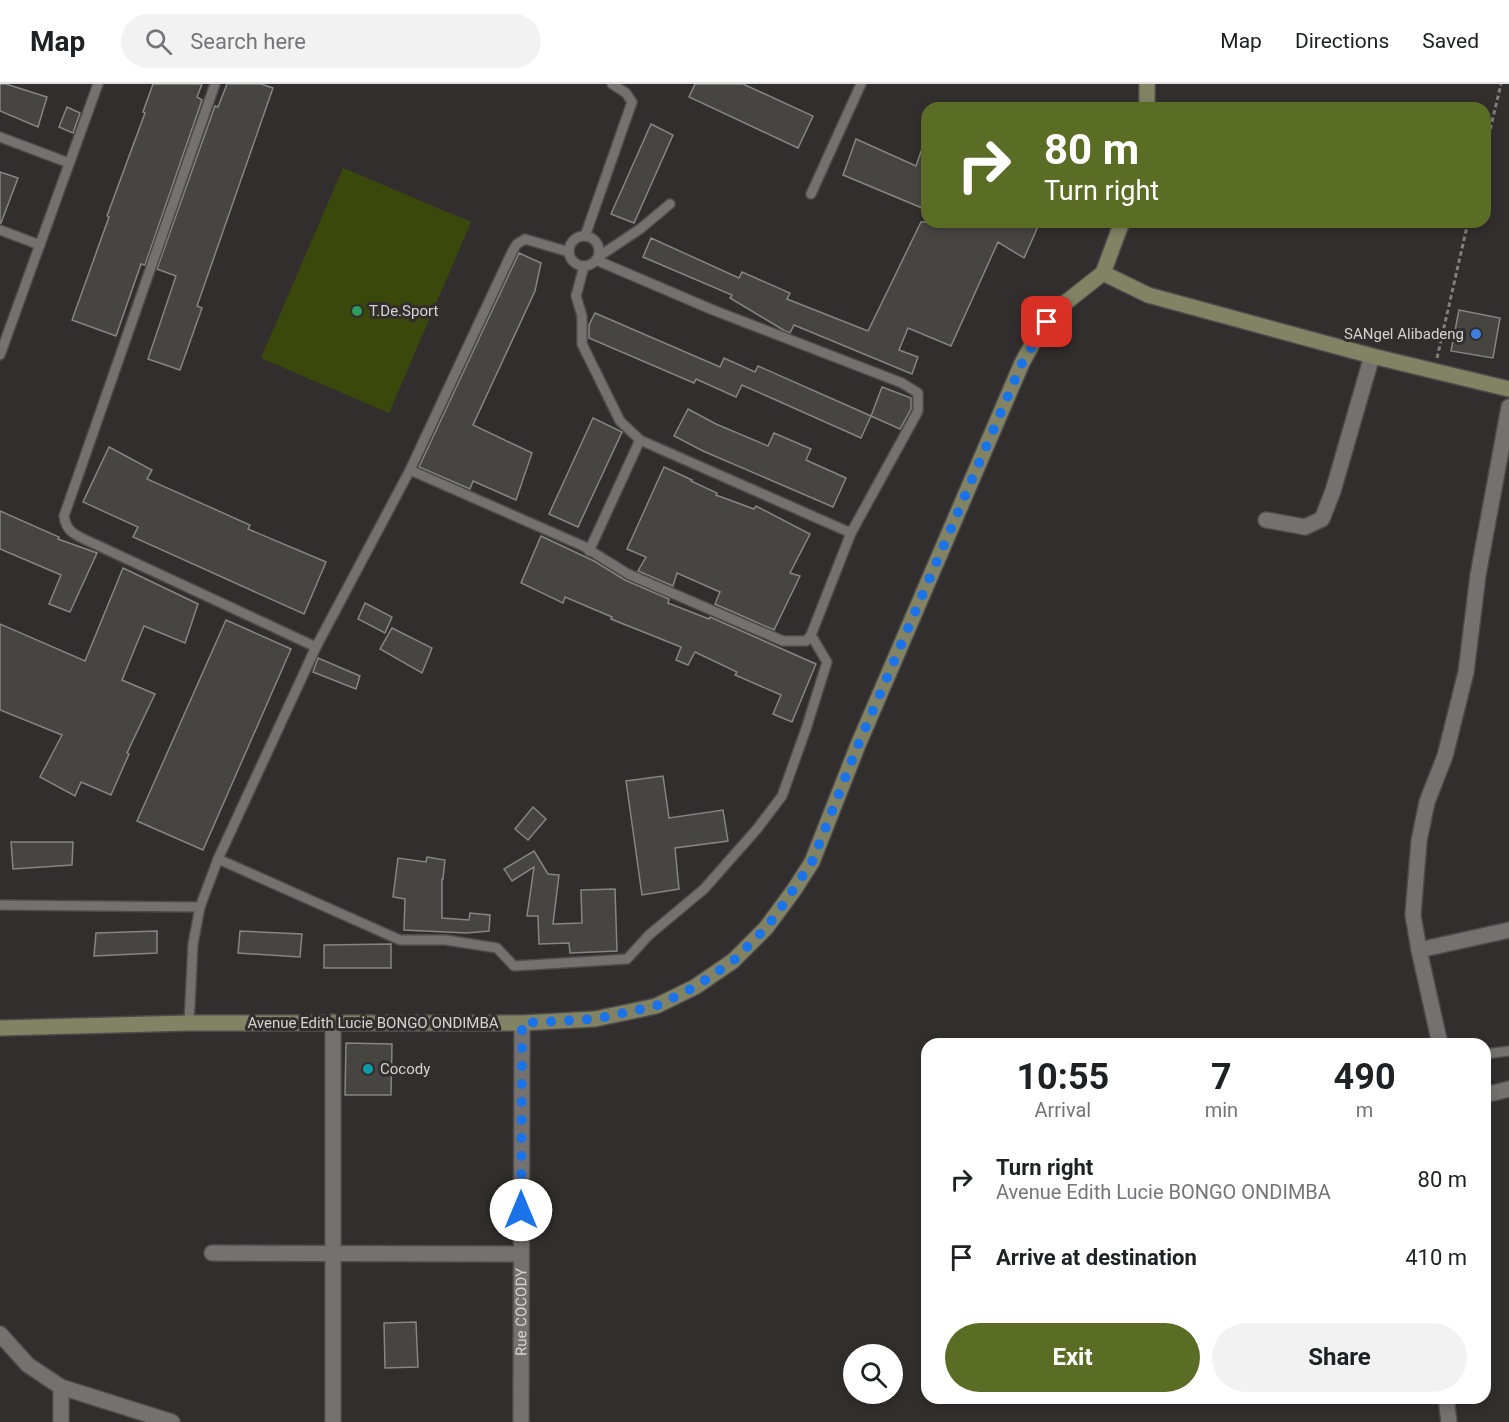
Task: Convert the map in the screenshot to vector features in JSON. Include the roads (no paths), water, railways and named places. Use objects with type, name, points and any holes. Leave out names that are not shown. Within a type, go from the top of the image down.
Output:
[{"type":"main road","points":[[1147,84],[1147,102]]},
{"type":"main road","points":[[1120,228],[1103,273],[1148,295],[1372,356],[1509,389]]},
{"type":"main road","name":"Avenue Edith Lucie BONGO ONDIMBA","points":[[0,1028],[189,1023],[522,1023],[595,1019],[656,1006],[695,987],[733,961],[766,928],[812,862],[862,734],[1022,363],[1038,334],[1055,311],[1103,273]]},
{"type":"street","points":[[1266,520],[1305,527],[1322,519],[1333,491],[1372,356]]},
{"type":"street","points":[[1439,1038],[1413,915],[1419,841],[1427,802],[1446,756],[1466,672],[1478,574],[1509,407]]},
{"type":"street","points":[[1419,950],[1509,930]]},
{"type":"street","points":[[333,1022],[333,1422]]},
{"type":"street","name":"Rue COCODY","points":[[521,1422],[522,1023]]},
{"type":"street","points":[[1491,1094],[1509,1089]]},
{"type":"street","points":[[212,1253],[521,1254]]},
{"type":"street","points":[[0,1334],[28,1365],[61,1387],[172,1422]]},
{"type":"street","points":[[61,1387],[61,1422]]},
{"type":"street","points":[[1447,1404],[1449,1422]]},
{"type":"lane","points":[[0,355],[98,84]]},
{"type":"lane","points":[[215,84],[64,516],[66,526],[71,533],[316,647]]},
{"type":"lane","points":[[585,236],[632,102],[626,93],[612,84]]},
{"type":"lane","points":[[812,194],[861,84]]},
{"type":"lane","points":[[0,137],[69,163]]},
{"type":"lane","points":[[597,259],[599,252],[594,239],[585,236],[575,238],[571,242],[569,252],[575,263],[588,265],[597,259],[640,229],[670,204]]},
{"type":"lane","points":[[0,230],[40,245]]},
{"type":"lane","points":[[189,1023],[193,944],[200,907],[218,859],[316,647],[410,470],[517,244],[525,239],[569,252]]},
{"type":"lane","points":[[410,470],[589,551],[628,574],[783,641],[806,641],[811,635],[851,533],[918,411],[918,393],[902,383],[713,310],[597,259]]},
{"type":"lane","points":[[584,266],[576,296],[582,316],[582,344],[620,421],[640,440],[851,533]]},
{"type":"lane","points":[[0,321],[10,325]]},
{"type":"lane","points":[[589,551],[640,440]]},
{"type":"lane","points":[[218,859],[400,940],[446,940],[497,948],[514,966],[627,959],[648,935],[704,889],[757,829],[782,796],[806,729],[826,662],[811,635]]},
{"type":"lane","points":[[0,905],[200,907]]},
{"type":"lane","points":[[1491,1053],[1509,1051]]},
{"type":"place","name":"T.De.Sport","points":[[357,311]]},
{"type":"place","name":"SANgel Alibadeng","points":[[1476,334]]},
{"type":"place","name":"Cocody","points":[[368,1069]]}]
